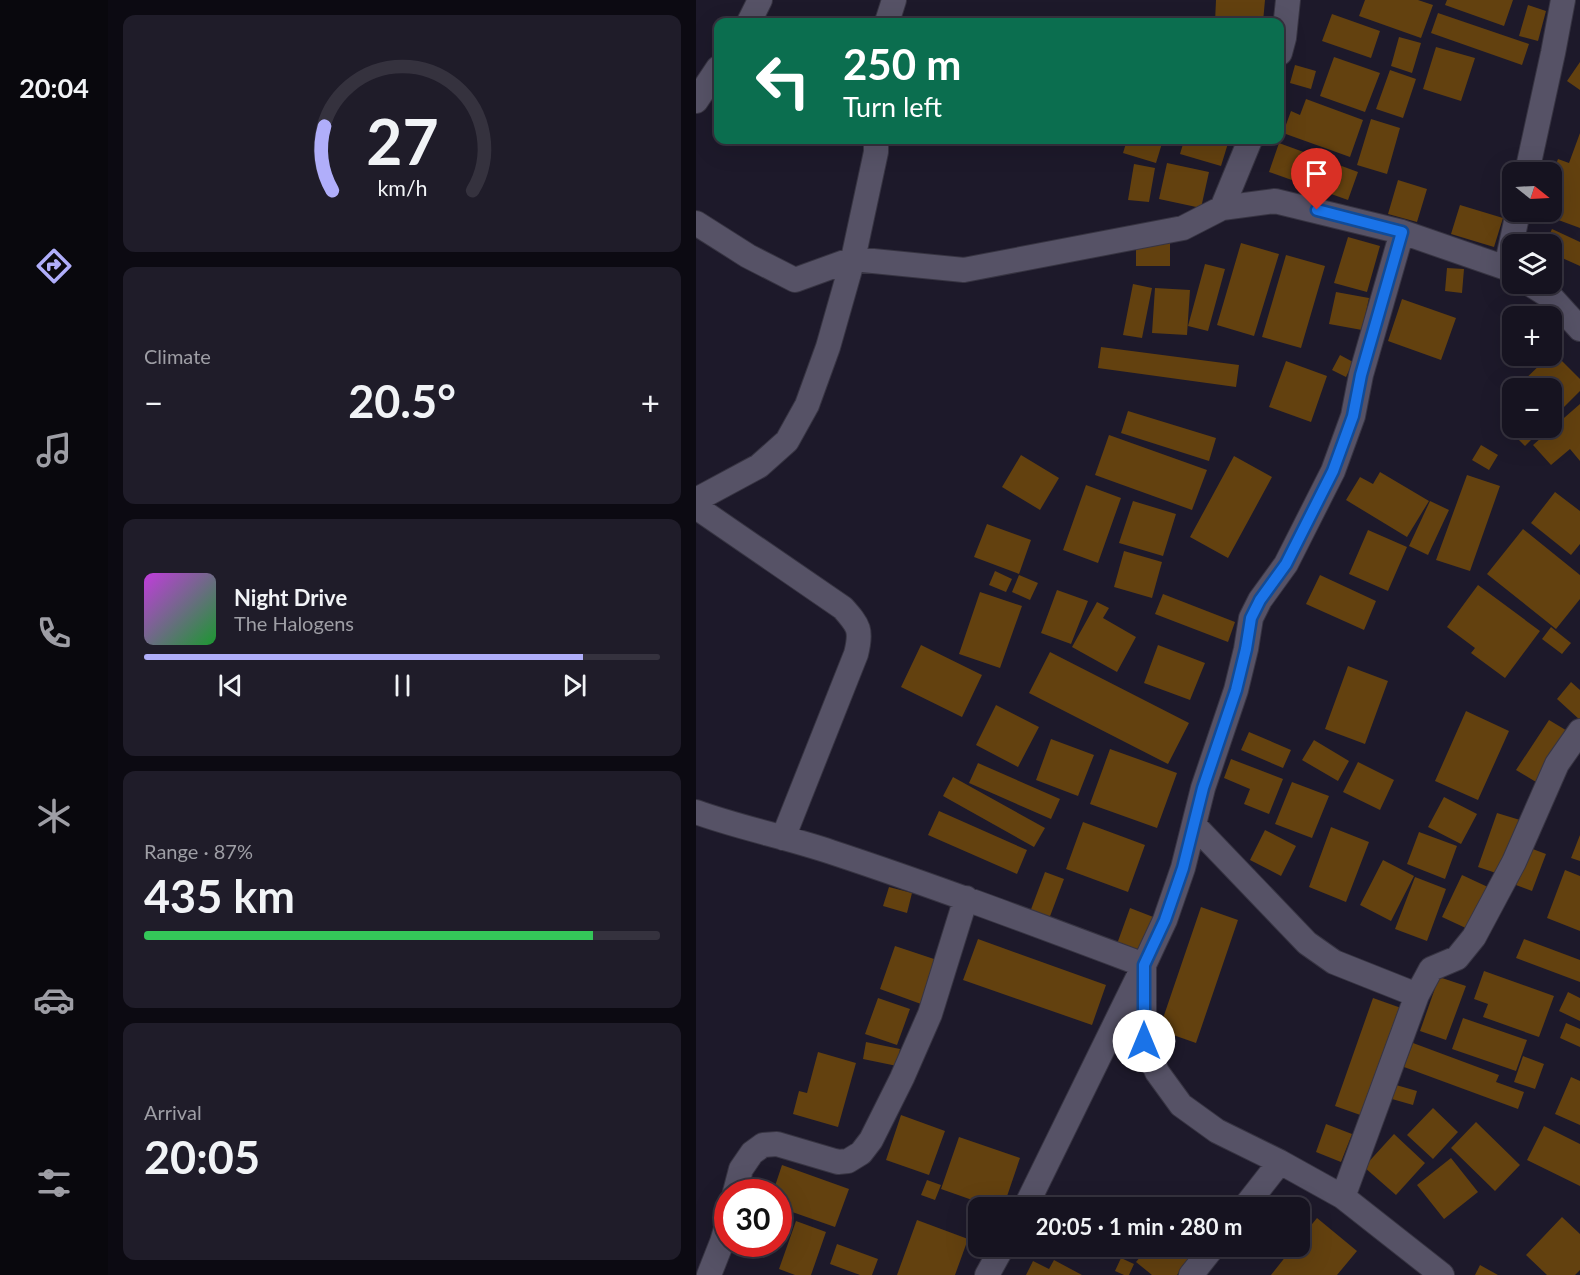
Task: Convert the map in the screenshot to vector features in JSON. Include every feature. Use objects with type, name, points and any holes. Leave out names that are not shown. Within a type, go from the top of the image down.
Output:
[{"type":"street","points":[[751,18],[760,0]]},
{"type":"street","points":[[888,18],[894,0]]},
{"type":"street","points":[[1284,38],[1288,0]]},
{"type":"street","points":[[1529,162],[1563,0]]},
{"type":"street","points":[[696,101],[714,74]]},
{"type":"street","points":[[696,500],[759,466],[787,441],[807,405],[820,372],[853,259],[876,144]]},
{"type":"street","points":[[1222,208],[1248,144]]},
{"type":"street","points":[[696,223],[748,256],[795,280],[853,259],[964,270],[1183,228],[1222,208],[1275,201],[1402,232],[1502,268]]},
{"type":"street","points":[[1029,1197],[1165,920],[1179,879],[1203,788],[1236,690],[1251,618],[1260,600],[1286,564],[1333,471],[1353,416],[1361,375],[1402,232]]},
{"type":"street","points":[[1546,294],[1580,329]]},
{"type":"street","points":[[696,507],[843,608],[856,622],[860,637],[856,654],[783,838]]},
{"type":"street","points":[[1343,1197],[1417,995],[1431,969],[1457,958],[1474,937],[1514,862],[1557,764],[1580,731]]},
{"type":"street","points":[[696,812],[716,820],[828,851],[966,898],[1144,965]]},
{"type":"street","points":[[1194,825],[1307,943],[1334,962],[1417,995]]},
{"type":"street","points":[[738,1179],[741,1169],[752,1153],[763,1145],[777,1144],[838,1162],[848,1161],[861,1153],[871,1140],[902,1078],[930,1014],[966,898]]},
{"type":"street","points":[[1144,965],[1144,1041],[1157,1072],[1181,1105],[1217,1131],[1343,1197],[1442,1275]]},
{"type":"street","points":[[1253,1197],[1280,1162]]},
{"type":"street","points":[[709,1275],[716,1257]]},
{"type":"street","points":[[987,1275],[997,1257]]},
{"type":"street","points":[[1191,1275],[1205,1257]]},
{"type":"building","points":[[1216,0],[1265,0],[1263,18],[1215,18]]},
{"type":"building","points":[[1365,0],[1418,0],[1433,5],[1421,38],[1359,16]]},
{"type":"building","points":[[1447,0],[1513,0],[1504,26],[1445,5]]},
{"type":"building","points":[[1528,5],[1546,11],[1538,41],[1519,36]]},
{"type":"building","points":[[1438,13],[1529,44],[1522,65],[1431,33]]},
{"type":"building","points":[[1332,14],[1380,31],[1371,58],[1322,41]]},
{"type":"building","points":[[1399,37],[1421,43],[1412,73],[1391,66]]},
{"type":"building","points":[[1436,47],[1475,58],[1461,101],[1423,89]]},
{"type":"building","points":[[1334,57],[1380,73],[1365,112],[1320,96]]},
{"type":"building","points":[[1580,62],[1580,90],[1567,81]]},
{"type":"building","points":[[1295,65],[1316,71],[1311,89],[1290,83]]},
{"type":"building","points":[[1390,70],[1416,79],[1403,118],[1376,109]]},
{"type":"building","points":[[1306,99],[1363,120],[1350,157],[1284,133],[1291,111],[1300,115]]},
{"type":"building","points":[[1371,119],[1400,128],[1387,174],[1357,165]]},
{"type":"building","points":[[1580,133],[1580,228],[1562,221],[1562,162],[1557,162],[1558,159],[1569,163]]},
{"type":"building","points":[[1126,144],[1162,144],[1156,163],[1123,153]]},
{"type":"building","points":[[1183,144],[1228,144],[1221,166],[1180,154]]},
{"type":"building","points":[[1279,144],[1282,144],[1358,172],[1348,200],[1269,172]]},
{"type":"building","points":[[1167,163],[1209,172],[1201,208],[1159,199]]},
{"type":"building","points":[[1134,164],[1155,168],[1149,202],[1128,200]]},
{"type":"building","points":[[1398,180],[1427,189],[1417,222],[1388,214]]},
{"type":"building","points":[[1460,205],[1502,218],[1494,247],[1451,234]]},
{"type":"building","points":[[1552,229],[1580,242],[1580,266],[1562,258],[1562,234],[1550,234]]},
{"type":"building","points":[[1348,237],[1380,246],[1367,292],[1334,283]]},
{"type":"building","points":[[1136,241],[1170,241],[1170,266],[1136,266]]},
{"type":"building","points":[[1241,243],[1279,254],[1254,336],[1217,325]]},
{"type":"building","points":[[1286,255],[1325,266],[1301,348],[1262,337]]},
{"type":"building","points":[[1205,264],[1225,269],[1208,331],[1188,326]]},
{"type":"building","points":[[1447,268],[1464,269],[1462,293],[1445,291]]},
{"type":"building","points":[[1133,284],[1152,288],[1142,338],[1123,335]]},
{"type":"building","points":[[1155,288],[1190,290],[1187,335],[1152,333]]},
{"type":"building","points":[[1336,292],[1369,298],[1362,330],[1329,324]]},
{"type":"building","points":[[1402,299],[1456,318],[1441,360],[1388,341]]},
{"type":"building","points":[[1101,347],[1239,365],[1236,387],[1098,368]]},
{"type":"building","points":[[1340,355],[1353,362],[1346,377],[1332,370]]},
{"type":"building","points":[[1286,361],[1327,376],[1311,422],[1269,407]]},
{"type":"building","points":[[1562,361],[1580,379],[1580,391],[1562,409],[1562,378],[1526,378],[1539,366],[1562,366]]},
{"type":"building","points":[[1580,404],[1580,461],[1570,449],[1551,465],[1533,445],[1541,438],[1562,438],[1562,420]]},
{"type":"building","points":[[1128,411],[1216,438],[1209,461],[1121,433]]},
{"type":"building","points":[[1109,435],[1207,470],[1192,510],[1095,475]]},
{"type":"building","points":[[1517,438],[1533,438],[1525,446]]},
{"type":"building","points":[[1481,445],[1498,455],[1489,470],[1472,460]]},
{"type":"building","points":[[1021,455],[1059,478],[1040,510],[1002,487]]},
{"type":"building","points":[[1234,456],[1272,477],[1228,558],[1190,537]]},
{"type":"building","points":[[1380,472],[1429,501],[1407,537],[1346,500],[1360,477],[1373,484]]},
{"type":"building","points":[[1467,475],[1500,486],[1470,571],[1436,560]]},
{"type":"building","points":[[1086,485],[1121,498],[1098,563],[1063,550]]},
{"type":"building","points":[[1555,492],[1580,511],[1580,544],[1571,555],[1531,523]]},
{"type":"building","points":[[1133,501],[1176,514],[1163,556],[1119,543]]},
{"type":"building","points":[[1430,501],[1449,510],[1428,555],[1409,546]]},
{"type":"building","points":[[987,524],[1031,540],[1019,574],[974,557]]},
{"type":"building","points":[[1523,529],[1580,575],[1580,599],[1556,629],[1487,574]]},
{"type":"building","points":[[1368,530],[1407,547],[1388,591],[1349,574]]},
{"type":"building","points":[[1124,551],[1162,562],[1152,598],[1114,587]]},
{"type":"building","points":[[995,571],[1012,579],[1006,592],[989,585]]},
{"type":"building","points":[[1019,575],[1038,583],[1030,600],[1012,592]]},
{"type":"building","points":[[1320,575],[1376,601],[1364,630],[1306,604]]},
{"type":"building","points":[[1478,585],[1540,631],[1505,678],[1471,653],[1475,648],[1447,627]]},
{"type":"building","points":[[1057,590],[1088,601],[1071,644],[1041,633]]},
{"type":"building","points":[[980,592],[1022,606],[1000,668],[959,654]]},
{"type":"building","points":[[1163,594],[1235,622],[1228,642],[1155,614]]},
{"type":"building","points":[[1097,602],[1109,608],[1103,618],[1136,637],[1117,672],[1072,647]]},
{"type":"building","points":[[1551,627],[1571,643],[1562,654],[1542,639]]},
{"type":"building","points":[[921,645],[982,675],[962,717],[901,687]]},
{"type":"building","points":[[1158,645],[1205,663],[1190,700],[1144,683]]},
{"type":"building","points":[[1050,652],[1189,723],[1168,764],[1029,693]]},
{"type":"building","points":[[1348,666],[1388,681],[1365,744],[1325,729]]},
{"type":"building","points":[[1571,682],[1580,690],[1580,720],[1557,699]]},
{"type":"building","points":[[996,705],[1039,727],[1018,767],[976,745]]},
{"type":"building","points":[[1466,711],[1509,731],[1478,800],[1435,781]]},
{"type":"building","points":[[1549,720],[1569,732],[1536,782],[1516,770]]},
{"type":"building","points":[[1249,732],[1291,750],[1283,768],[1241,750]]},
{"type":"building","points":[[1051,739],[1094,755],[1078,796],[1036,780]]},
{"type":"building","points":[[1314,740],[1349,761],[1338,781],[1302,760]]},
{"type":"building","points":[[1110,749],[1177,773],[1157,828],[1090,804]]},
{"type":"building","points":[[1231,759],[1283,779],[1269,814],[1244,804],[1250,789],[1224,778]]},
{"type":"building","points":[[1358,762],[1394,780],[1380,810],[1343,792]]},
{"type":"building","points":[[978,763],[1060,799],[1051,819],[969,783]]},
{"type":"building","points":[[953,777],[1045,828],[1034,847],[943,796]]},
{"type":"building","points":[[1292,782],[1329,796],[1312,838],[1275,824]]},
{"type":"building","points":[[1444,797],[1477,814],[1461,844],[1428,827]]},
{"type":"building","points":[[939,811],[1027,850],[1017,874],[928,835]]},
{"type":"building","points":[[1497,813],[1520,820],[1502,875],[1478,867]]},
{"type":"building","points":[[1083,822],[1145,845],[1128,892],[1066,869]]},
{"type":"building","points":[[1331,827],[1369,842],[1346,902],[1309,887]]},
{"type":"building","points":[[1265,830],[1296,846],[1281,876],[1250,860]]},
{"type":"building","points":[[1419,832],[1457,846],[1445,879],[1407,864]]},
{"type":"building","points":[[1580,835],[1580,861],[1571,858]]},
{"type":"building","points":[[1530,848],[1546,854],[1532,891],[1516,885]]},
{"type":"building","points":[[1383,860],[1414,876],[1391,921],[1360,905]]},
{"type":"building","points":[[1565,870],[1580,876],[1580,931],[1547,918]]},
{"type":"building","points":[[1045,872],[1064,879],[1049,919],[1030,912]]},
{"type":"building","points":[[1462,875],[1490,888],[1470,930],[1442,917]]},
{"type":"building","points":[[1415,877],[1446,889],[1427,941],[1395,929]]},
{"type":"building","points":[[889,887],[912,893],[907,913],[883,906]]},
{"type":"building","points":[[1201,907],[1238,920],[1196,1043],[1159,1030]]},
{"type":"building","points":[[1130,908],[1161,920],[1148,956],[1117,944]]},
{"type":"building","points":[[978,939],[1106,985],[1092,1025],[963,980]]},
{"type":"building","points":[[1524,939],[1580,960],[1580,982],[1516,958]]},
{"type":"building","points":[[895,946],[937,960],[921,1004],[880,989]]},
{"type":"building","points":[[1484,971],[1554,996],[1539,1037],[1483,1017],[1488,1004],[1474,999]]},
{"type":"building","points":[[1439,977],[1466,986],[1446,1040],[1420,1031]]},
{"type":"building","points":[[1568,992],[1580,998],[1580,1021],[1559,1011]]},
{"type":"building","points":[[878,998],[910,1009],[897,1045],[865,1034]]},
{"type":"building","points":[[1373,998],[1404,1009],[1366,1117],[1335,1106]]},
{"type":"building","points":[[1463,1018],[1527,1040],[1516,1071],[1452,1049]]},
{"type":"building","points":[[1566,1023],[1580,1029],[1580,1047],[1560,1038]]},
{"type":"building","points":[[866,1042],[900,1049],[897,1066],[863,1059]]},
{"type":"building","points":[[1413,1043],[1499,1075],[1496,1082],[1524,1092],[1518,1109],[1404,1067]]},
{"type":"building","points":[[818,1052],[856,1063],[838,1127],[793,1114],[799,1091],[807,1093]]},
{"type":"building","points":[[1523,1056],[1544,1064],[1535,1089],[1514,1082]]},
{"type":"building","points":[[1571,1077],[1580,1081],[1580,1125],[1555,1114]]},
{"type":"building","points":[[1396,1085],[1417,1091],[1413,1105],[1392,1099]]},
{"type":"building","points":[[1433,1108],[1458,1132],[1433,1159],[1407,1135]]},
{"type":"building","points":[[901,1115],[945,1131],[929,1175],[886,1160]]},
{"type":"building","points":[[1476,1122],[1520,1165],[1495,1191],[1451,1148]]},
{"type":"building","points":[[1326,1124],[1352,1134],[1341,1162],[1316,1152]]},
{"type":"building","points":[[1544,1126],[1580,1144],[1580,1186],[1527,1160]]},
{"type":"building","points":[[1394,1134],[1425,1163],[1396,1195],[1364,1167]]},
{"type":"building","points":[[959,1137],[1020,1158],[1007,1197],[968,1198],[941,1189]]},
{"type":"building","points":[[1451,1158],[1478,1192],[1444,1219],[1417,1185]]},
{"type":"building","points":[[782,1165],[849,1189],[835,1227],[792,1212],[792,1179],[777,1179]]},
{"type":"building","points":[[927,1180],[941,1185],[935,1200],[921,1195]]},
{"type":"building","points":[[1562,1217],[1580,1234],[1580,1270],[1575,1275],[1547,1275],[1526,1255]]},
{"type":"building","points":[[1317,1218],[1357,1251],[1337,1275],[1271,1275],[1285,1257],[1310,1257],[1310,1227]]},
{"type":"building","points":[[917,1220],[968,1239],[955,1275],[897,1275]]},
{"type":"building","points":[[796,1221],[826,1232],[811,1275],[795,1275],[779,1269],[783,1257],[792,1257],[792,1232]]},
{"type":"building","points":[[837,1244],[878,1259],[872,1275],[860,1275],[830,1264]]},
{"type":"building","points":[[1140,1257],[1191,1257],[1177,1275],[1152,1275],[1136,1262]]},
{"type":"building","points":[[1121,1258],[1134,1264],[1129,1275],[1115,1271]]},
{"type":"building","points":[[1054,1260],[1082,1275],[1026,1275],[1033,1261],[1049,1269]]},
{"type":"building","points":[[1480,1265],[1498,1275],[1475,1275]]},
{"type":"route","points":[[1144,1041],[1144,965],[1165,920],[1183,868],[1203,788],[1236,690],[1251,618],[1260,600],[1286,564],[1333,471],[1353,416],[1361,375],[1402,232],[1317,210]]}]
